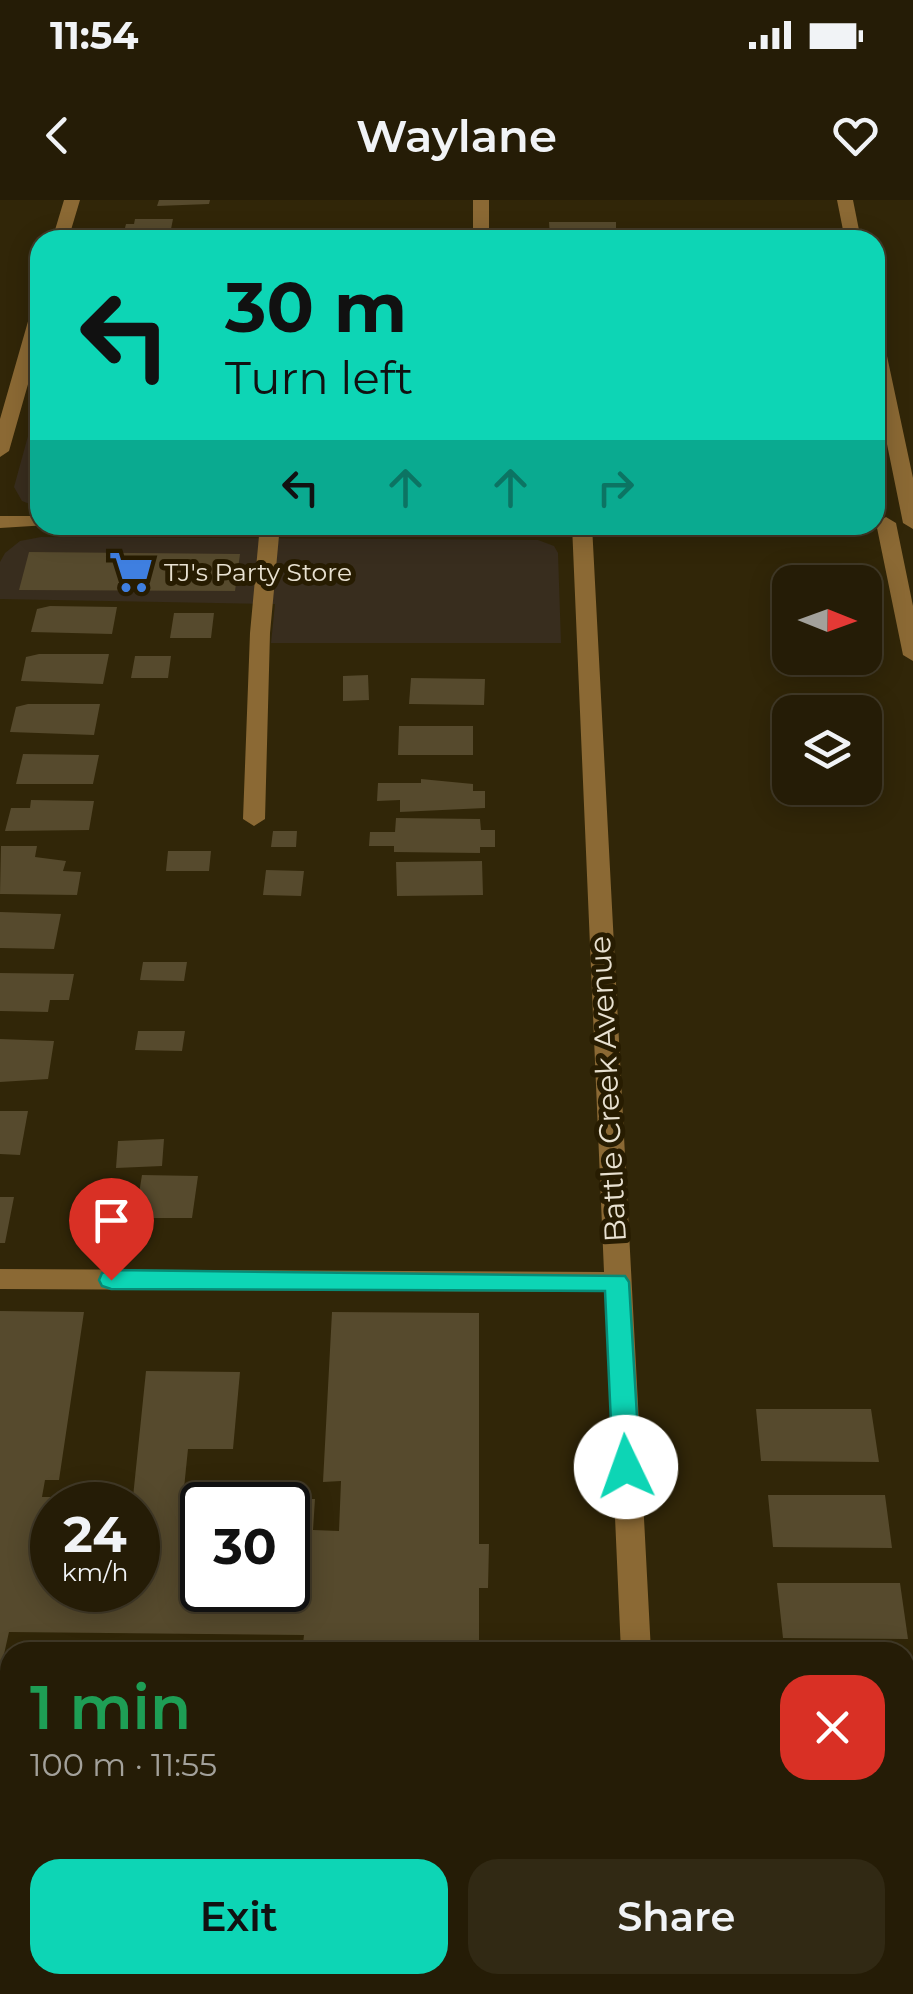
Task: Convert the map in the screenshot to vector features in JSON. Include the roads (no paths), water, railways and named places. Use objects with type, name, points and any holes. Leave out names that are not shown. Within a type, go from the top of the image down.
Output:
[{"type":"street","points":[[63,230],[72,200]]},
{"type":"street","points":[[480,230],[481,200]]},
{"type":"street","points":[[845,200],[852,230]]},
{"type":"street","points":[[0,450],[30,346]]},
{"type":"street","points":[[885,390],[913,523],[885,523]]},
{"type":"street","points":[[0,522],[30,522]]},
{"type":"street","points":[[254,819],[260,633],[269,535]]},
{"type":"street","name":"Battle Creek Avenue","points":[[582,535],[635,1642]]},
{"type":"street","points":[[883,535],[913,656]]},
{"type":"street","points":[[0,1279],[616,1282]]},
{"type":"place","name":"TJ's Party Store","points":[[131,572]]}]
